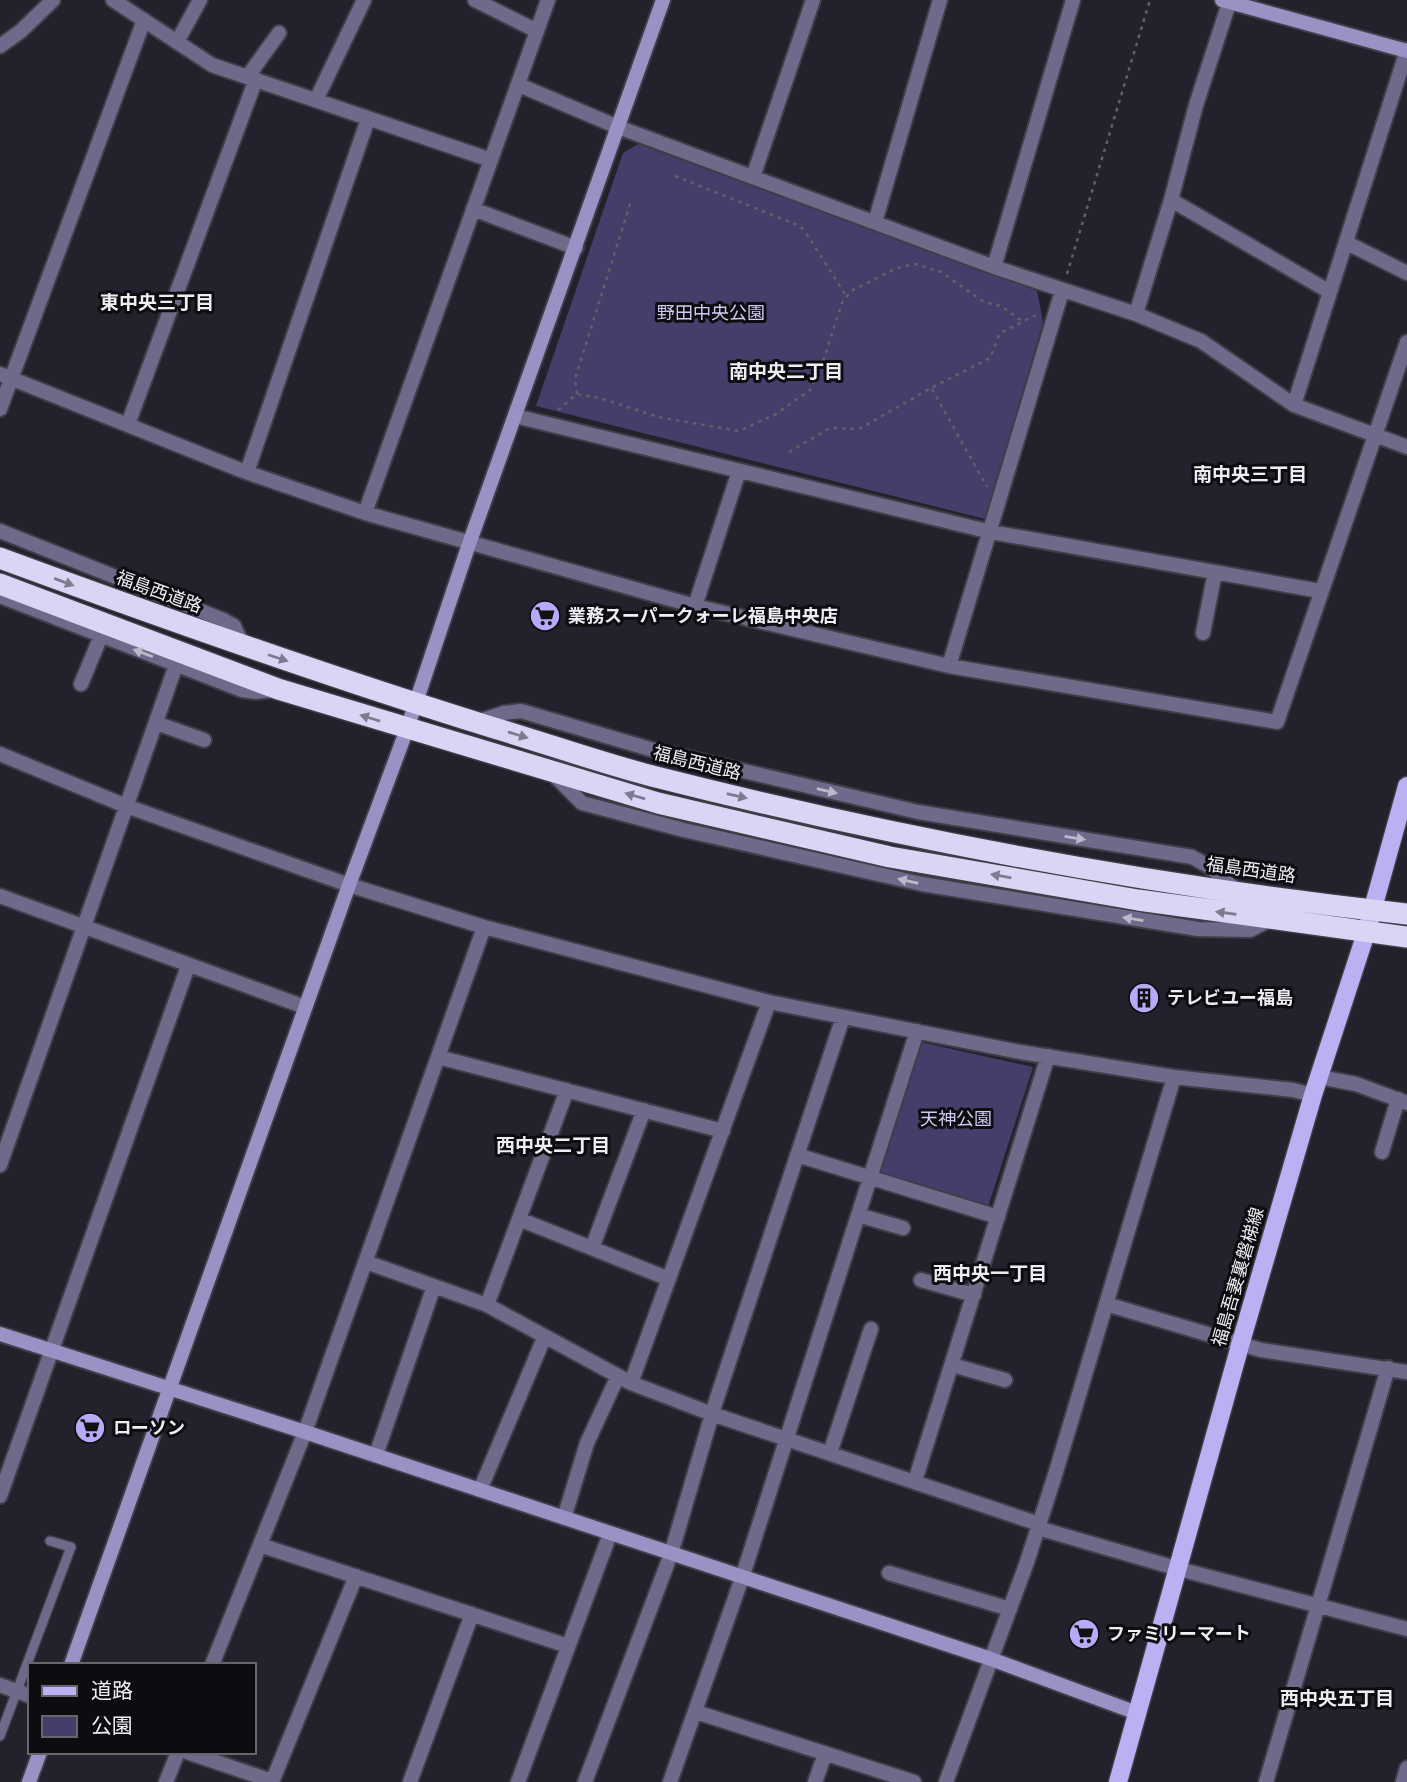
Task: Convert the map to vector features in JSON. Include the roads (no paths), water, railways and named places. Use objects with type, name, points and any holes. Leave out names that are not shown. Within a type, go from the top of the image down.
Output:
[{"type":"highway","name":"福島西道路","points":[[0,558],[243,646],[414,703],[649,775],[897,834],[1135,877],[1407,914]]},
{"type":"highway","points":[[0,584],[278,689],[658,803],[890,857],[1138,900],[1407,937]]},
{"type":"main road","name":"福島吾妻裏磐梯線","points":[[1118,1782],[1241,1342],[1313,1095],[1366,933],[1407,786]]},
{"type":"street","points":[[0,46],[21,31],[53,0]]},
{"type":"street","points":[[113,0],[212,65],[491,160]]},
{"type":"street","points":[[177,42],[200,0]]},
{"type":"street","points":[[316,100],[364,0]]},
{"type":"street","points":[[475,0],[537,31]]},
{"type":"street","points":[[365,513],[548,0]]},
{"type":"street","points":[[72,1663],[349,884],[407,729],[469,544],[663,0]]},
{"type":"street","points":[[753,177],[813,0]]},
{"type":"street","points":[[875,222],[940,0]]},
{"type":"street","points":[[994,267],[1073,0]]},
{"type":"street","points":[[1136,314],[1227,1],[1407,51],[1294,405]]},
{"type":"street","points":[[0,408],[6,377],[144,20]]},
{"type":"street","points":[[128,424],[252,77],[279,33]]},
{"type":"street","points":[[519,85],[618,127],[994,267],[1136,314],[1201,341],[1294,405],[1407,447]]},
{"type":"street","points":[[247,472],[368,119]]},
{"type":"street","points":[[1171,200],[1330,292]]},
{"type":"street","points":[[473,209],[576,248]]},
{"type":"street","points":[[1347,243],[1407,273]]},
{"type":"street","points":[[949,666],[999,508],[1062,291]]},
{"type":"street","points":[[6,377],[247,472],[365,513],[695,606],[949,666],[1277,722],[1407,342]]},
{"type":"street","points":[[515,416],[991,532],[1320,591]]},
{"type":"street","points":[[695,606],[739,471]]},
{"type":"street","points":[[0,531],[221,619],[234,626],[243,646]]},
{"type":"street","points":[[1203,633],[1214,572]]},
{"type":"street","points":[[0,596],[242,690],[256,692],[278,689]]},
{"type":"street","points":[[81,684],[101,636]]},
{"type":"street","points":[[0,1165],[176,665]]},
{"type":"street","points":[[477,722],[504,713],[521,711],[650,749],[918,812],[1192,857],[1210,867],[1238,892]]},
{"type":"street","points":[[156,723],[204,740]]},
{"type":"street","points":[[0,754],[126,806],[484,928],[769,1002],[843,1017],[1174,1077],[1293,1090],[1313,1095]]},
{"type":"street","points":[[0,896],[305,1007]]},
{"type":"street","points":[[213,1663],[305,1432],[484,928]]},
{"type":"street","points":[[0,1496],[188,966]]},
{"type":"street","points":[[564,1518],[587,1443],[625,1380],[669,1279],[769,1002]]},
{"type":"street","points":[[585,1782],[670,1554],[712,1414],[843,1017]]},
{"type":"street","points":[[670,1782],[742,1578],[917,1031]]},
{"type":"street","points":[[915,1481],[1048,1056]]},
{"type":"street","points":[[438,1057],[723,1130]]},
{"type":"street","points":[[946,1782],[1039,1526],[1174,1077]]},
{"type":"street","points":[[1319,1077],[1356,1084],[1403,1101],[1382,1152]]},
{"type":"street","points":[[487,1305],[567,1090]]},
{"type":"street","points":[[592,1248],[644,1110]]},
{"type":"street","points":[[797,1155],[998,1217]]},
{"type":"street","points":[[858,1215],[903,1228]]},
{"type":"street","points":[[519,1219],[669,1279]]},
{"type":"street","points":[[366,1262],[487,1305],[625,1380],[712,1414],[915,1481],[1039,1526],[1179,1569],[1407,1629]]},
{"type":"street","points":[[921,1280],[974,1295]]},
{"type":"street","points":[[376,1455],[434,1286]]},
{"type":"street","points":[[1106,1304],[1261,1350],[1407,1371]]},
{"type":"street","points":[[830,1453],[871,1329]]},
{"type":"street","points":[[0,1334],[376,1455],[991,1659],[1137,1713]]},
{"type":"street","points":[[480,1490],[544,1338]]},
{"type":"street","points":[[952,1365],[1005,1380]]},
{"type":"street","points":[[1266,1782],[1388,1368]]},
{"type":"street","points":[[517,1782],[610,1534]]},
{"type":"street","points":[[260,1545],[568,1646]]},
{"type":"street","points":[[889,1573],[1010,1609]]},
{"type":"street","points":[[193,1754],[272,1782],[356,1576]]},
{"type":"street","points":[[410,1782],[472,1614]]},
{"type":"street","points":[[0,1685],[23,1693]]},
{"type":"street","points":[[696,1712],[914,1782]]},
{"type":"street","points":[[29,1782],[39,1754]]},
{"type":"street","points":[[166,1782],[177,1754]]},
{"type":"street","points":[[815,1782],[825,1754]]},
{"type":"street","points":[[1403,1782],[1407,1768]]},
{"type":"lane","points":[[33,1663],[71,1547],[50,1541]]},
{"type":"lane","points":[[0,1737],[3,1720],[23,1693]]},
{"type":"place","name":"業務スーパークォーレ福島中央店","points":[[545,616]]},
{"type":"place","name":"テレビユー福島","points":[[1144,998]]},
{"type":"place","name":"ローソン","points":[[90,1428]]},
{"type":"place","name":"ファミリーマート","points":[[1084,1634]]},
{"type":"district","name":"東中央三丁目","points":[[157,302]]},
{"type":"district","name":"南中央二丁目","points":[[786,371]]},
{"type":"district","name":"南中央三丁目","points":[[1250,474]]},
{"type":"district","name":"西中央二丁目","points":[[553,1145]]},
{"type":"district","name":"西中央一丁目","points":[[990,1273]]},
{"type":"district","name":"西中央五丁目","points":[[1337,1698]]},
{"type":"park label","name":"野田中央公園","points":[[711,313]]},
{"type":"park label","name":"天神公園","points":[[956,1119]]}]
